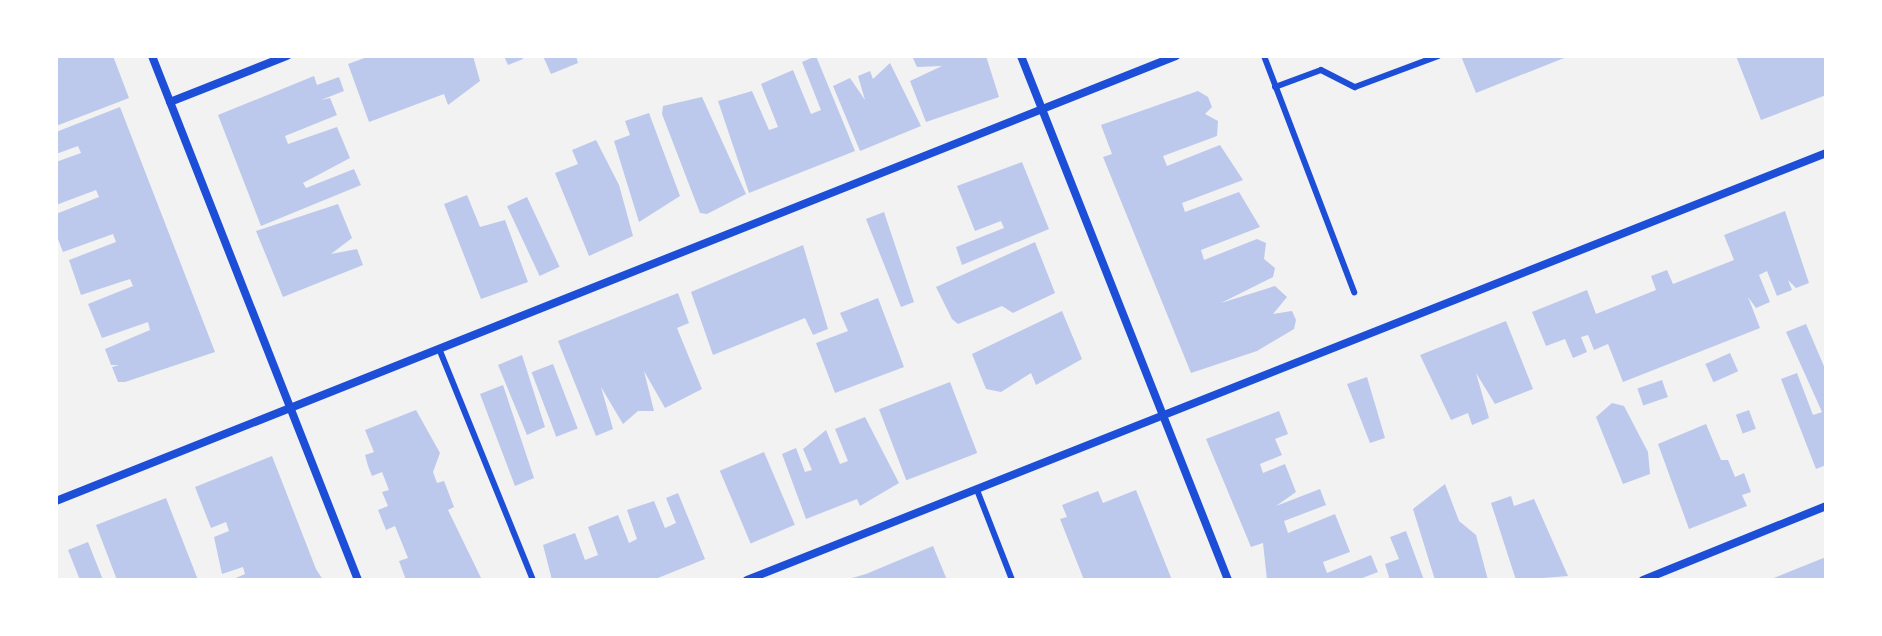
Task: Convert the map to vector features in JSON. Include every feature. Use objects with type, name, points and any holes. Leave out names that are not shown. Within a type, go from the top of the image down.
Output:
[{"type":"street","points":[[152,56],[288,412],[358,580]]},
{"type":"street","points":[[170,102],[287,56]]},
{"type":"street","points":[[1021,56],[1228,580]]},
{"type":"street","points":[[56,501],[288,412],[1176,56]]},
{"type":"street","points":[[747,580],[1826,153]]},
{"type":"street","points":[[1643,580],[1826,506]]},
{"type":"lane","points":[[1264,56],[1354,292]]},
{"type":"lane","points":[[1275,87],[1321,70],[1355,87],[1438,56]]},
{"type":"lane","points":[[440,351],[533,580]]},
{"type":"lane","points":[[977,490],[1012,580]]},
{"type":"building","points":[[56,56],[113,56],[129,98],[56,126]]},
{"type":"building","points":[[370,56],[473,56],[480,81],[448,105],[444,94],[369,122],[348,64]]},
{"type":"building","points":[[504,56],[522,56],[523,59],[508,65]]},
{"type":"building","points":[[543,56],[576,56],[578,63],[551,74]]},
{"type":"building","points":[[816,56],[855,151],[749,193],[718,101],[752,91],[769,130],[778,127],[761,84],[793,70],[811,114],[821,110],[802,62]]},
{"type":"building","points":[[912,56],[986,56],[999,97],[926,122],[910,81],[942,66],[917,67]]},
{"type":"building","points":[[1461,56],[1569,56],[1476,93]]},
{"type":"building","points":[[1736,56],[1826,56],[1826,95],[1761,120]]},
{"type":"building","points":[[890,63],[921,126],[860,151],[833,86],[850,78],[865,100],[858,76],[870,71],[873,79]]},
{"type":"building","points":[[314,76],[317,85],[339,77],[344,91],[321,100],[330,98],[337,115],[285,136],[288,144],[337,127],[350,158],[303,183],[306,188],[354,169],[361,185],[261,226],[218,115]]},
{"type":"building","points":[[1198,91],[1208,97],[1212,107],[1205,114],[1218,121],[1217,136],[1163,156],[1167,166],[1220,145],[1243,180],[1182,203],[1185,212],[1239,192],[1260,227],[1201,250],[1204,260],[1257,239],[1266,243],[1264,259],[1275,268],[1273,277],[1221,303],[1275,286],[1287,297],[1273,314],[1292,311],[1296,320],[1294,329],[1257,351],[1191,373],[1103,157],[1112,154],[1101,125]]},
{"type":"building","points":[[702,97],[746,194],[707,214],[700,213],[662,114],[663,106]]},
{"type":"building","points":[[120,107],[215,352],[125,382],[118,382],[112,367],[119,365],[111,365],[105,349],[150,330],[148,322],[102,338],[88,304],[133,286],[130,279],[81,295],[69,260],[116,242],[113,234],[63,252],[56,234],[56,214],[99,197],[96,190],[56,205],[56,162],[81,153],[78,146],[56,154],[56,132]]},
{"type":"building","points":[[649,113],[680,196],[639,222],[614,141],[630,135],[625,121]]},
{"type":"building","points":[[596,140],[619,185],[633,236],[589,256],[555,173],[578,164],[572,150]]},
{"type":"building","points":[[1022,162],[1049,229],[962,265],[956,247],[1004,228],[1001,221],[975,231],[957,186]]},
{"type":"building","points":[[467,195],[480,227],[505,220],[528,282],[481,299],[444,204]]},
{"type":"building","points":[[527,197],[560,267],[540,276],[507,206]]},
{"type":"building","points":[[338,204],[352,238],[331,254],[357,249],[363,265],[283,297],[256,231]]},
{"type":"building","points":[[1785,211],[1809,283],[1796,288],[1788,280],[1792,290],[1777,296],[1767,271],[1759,275],[1770,302],[1756,308],[1748,297],[1760,328],[1623,382],[1608,344],[1594,350],[1588,335],[1581,337],[1587,352],[1573,358],[1565,339],[1546,346],[1532,312],[1587,290],[1596,314],[1656,290],[1651,276],[1667,270],[1673,284],[1734,260],[1724,235]]},
{"type":"building","points":[[884,212],[914,302],[901,307],[866,219]]},
{"type":"building","points":[[1035,242],[1055,293],[1013,313],[1002,306],[958,324],[952,319],[936,287]]},
{"type":"building","points":[[803,245],[828,329],[813,335],[805,318],[713,355],[691,292]]},
{"type":"building","points":[[678,293],[689,323],[677,328],[702,389],[665,408],[644,371],[654,411],[638,411],[623,424],[601,387],[613,429],[596,436],[558,341]]},
{"type":"building","points":[[878,298],[904,367],[835,393],[816,343],[848,331],[840,313]]},
{"type":"building","points":[[1062,311],[1082,359],[1036,385],[1031,373],[1001,392],[986,389],[972,354]]},
{"type":"building","points":[[1506,321],[1533,389],[1495,404],[1476,373],[1489,418],[1472,425],[1468,413],[1451,420],[1420,355]]},
{"type":"building","points":[[1806,324],[1826,371],[1826,465],[1816,469],[1781,379],[1797,373],[1813,415],[1822,412],[1786,332]]},
{"type":"building","points":[[1730,353],[1738,371],[1713,382],[1705,364]]},
{"type":"building","points":[[522,355],[545,427],[527,435],[498,365]]},
{"type":"building","points":[[553,364],[578,428],[556,437],[532,372]]},
{"type":"building","points":[[1367,377],[1385,438],[1370,443],[1347,384]]},
{"type":"building","points":[[1662,380],[1668,397],[1643,405],[1637,388]]},
{"type":"building","points":[[950,382],[977,453],[906,480],[879,409]]},
{"type":"building","points":[[503,385],[534,478],[515,486],[480,394]]},
{"type":"building","points":[[1612,403],[1624,406],[1648,452],[1650,474],[1623,484],[1596,417]]},
{"type":"building","points":[[416,410],[440,453],[433,472],[437,483],[444,481],[454,507],[448,510],[482,580],[406,580],[399,561],[408,558],[395,526],[386,530],[378,510],[388,506],[382,492],[389,490],[382,472],[372,476],[368,466],[365,455],[374,452],[365,430]]},
{"type":"building","points":[[1749,410],[1756,429],[1743,434],[1736,415]]},
{"type":"building","points":[[1279,411],[1288,434],[1275,439],[1282,455],[1260,464],[1263,473],[1285,464],[1296,492],[1276,506],[1320,489],[1326,505],[1284,521],[1288,533],[1335,514],[1350,552],[1323,562],[1327,573],[1371,555],[1378,572],[1357,580],[1267,580],[1263,543],[1251,547],[1206,439]]},
{"type":"building","points":[[865,417],[899,483],[860,506],[857,499],[806,519],[782,454],[796,448],[805,472],[812,470],[803,449],[826,430],[840,464],[848,461],[835,429]]},
{"type":"building","points":[[1706,424],[1721,460],[1728,460],[1735,477],[1744,473],[1751,492],[1742,495],[1747,506],[1689,529],[1658,444]]},
{"type":"building","points":[[764,452],[795,525],[751,543],[720,471]]},
{"type":"building","points":[[272,456],[323,580],[231,580],[245,574],[243,567],[222,574],[214,537],[229,531],[226,522],[211,528],[195,487]]},
{"type":"building","points":[[1445,484],[1459,521],[1476,535],[1488,580],[1435,580],[1413,509]]},
{"type":"building","points":[[1136,490],[1172,580],[1084,580],[1060,519],[1067,517],[1062,505],[1098,491],[1103,503]]},
{"type":"building","points":[[678,493],[705,559],[653,580],[552,580],[543,545],[575,533],[585,560],[598,555],[588,527],[618,515],[629,543],[637,539],[627,510],[654,501],[665,528],[676,523],[666,498]]},
{"type":"building","points":[[1511,496],[1514,506],[1534,499],[1568,576],[1516,580],[1491,503]]},
{"type":"building","points":[[166,498],[198,580],[117,580],[96,525]]},
{"type":"building","points":[[1406,531],[1424,580],[1390,580],[1385,564],[1399,559],[1390,537]]},
{"type":"building","points":[[88,542],[103,580],[80,580],[68,550]]},
{"type":"building","points":[[933,546],[947,580],[845,580],[866,574]]},
{"type":"building","points":[[1826,557],[1826,580],[1769,580]]}]
